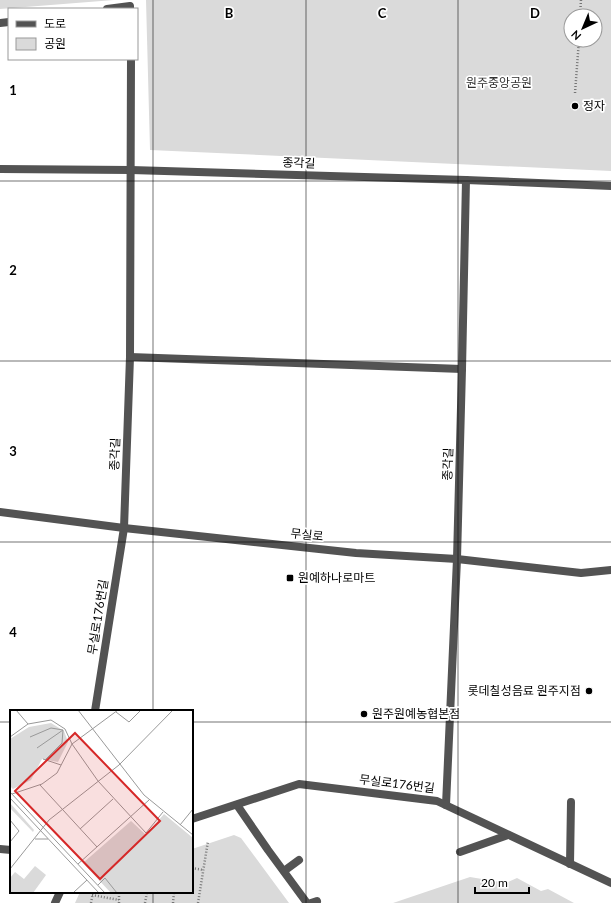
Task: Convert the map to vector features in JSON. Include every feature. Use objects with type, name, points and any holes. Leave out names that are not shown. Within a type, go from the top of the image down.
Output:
[{"type":"street","points":[[114,8],[130,6],[130,8]]},
{"type":"street","name":"종각길","points":[[124,528],[130,357],[130,60]]},
{"type":"street","name":"종각길","points":[[0,170],[131,170],[611,186]]},
{"type":"street","name":"종각길","points":[[446,805],[457,559],[466,180]]},
{"type":"street","points":[[130,357],[462,370]]},
{"type":"street","name":"무실로","points":[[0,512],[124,528],[356,553],[457,559],[581,574],[611,570]]},
{"type":"street","name":"무실로176번길","points":[[95,710],[124,528]]},
{"type":"street","name":"무실로176번길","points":[[193,819],[299,784],[437,801],[611,883]]},
{"type":"street","points":[[570,864],[571,802]]},
{"type":"street","points":[[237,804],[306,903]]},
{"type":"street","points":[[460,852],[508,834]]},
{"type":"street","points":[[0,849],[10,850]]},
{"type":"street","points":[[284,871],[299,860]]},
{"type":"street","points":[[55,903],[60,893]]},
{"type":"path","points":[[575,93],[578,48]]},
{"type":"path","points":[[198,903],[208,842]]},
{"type":"path","points":[[193,868],[203,870]]},
{"type":"path","points":[[145,903],[147,893]]},
{"type":"path","points":[[172,903],[174,893]]},
{"type":"path","points":[[91,903],[93,894],[119,901]]},
{"type":"green space","points":[[0,0],[114,0],[8,8],[0,9]]},
{"type":"green space","name":"원주중앙공원","points":[[146,0],[611,0],[611,171],[150,150]]},
{"type":"green space","points":[[234,835],[241,838],[289,903],[75,903],[80,893],[193,893],[193,849]]},
{"type":"green space","points":[[470,877],[506,883],[517,878],[541,891],[548,889],[574,903],[393,903]]},
{"type":"place","name":"정자","points":[[575,106]]},
{"type":"place","name":"원예하나로마트","points":[[290,578]]},
{"type":"place","name":"롯데칠성음료 원주지점","points":[[589,691]]},
{"type":"place","name":"원주원예농협본점","points":[[364,714]]}]
